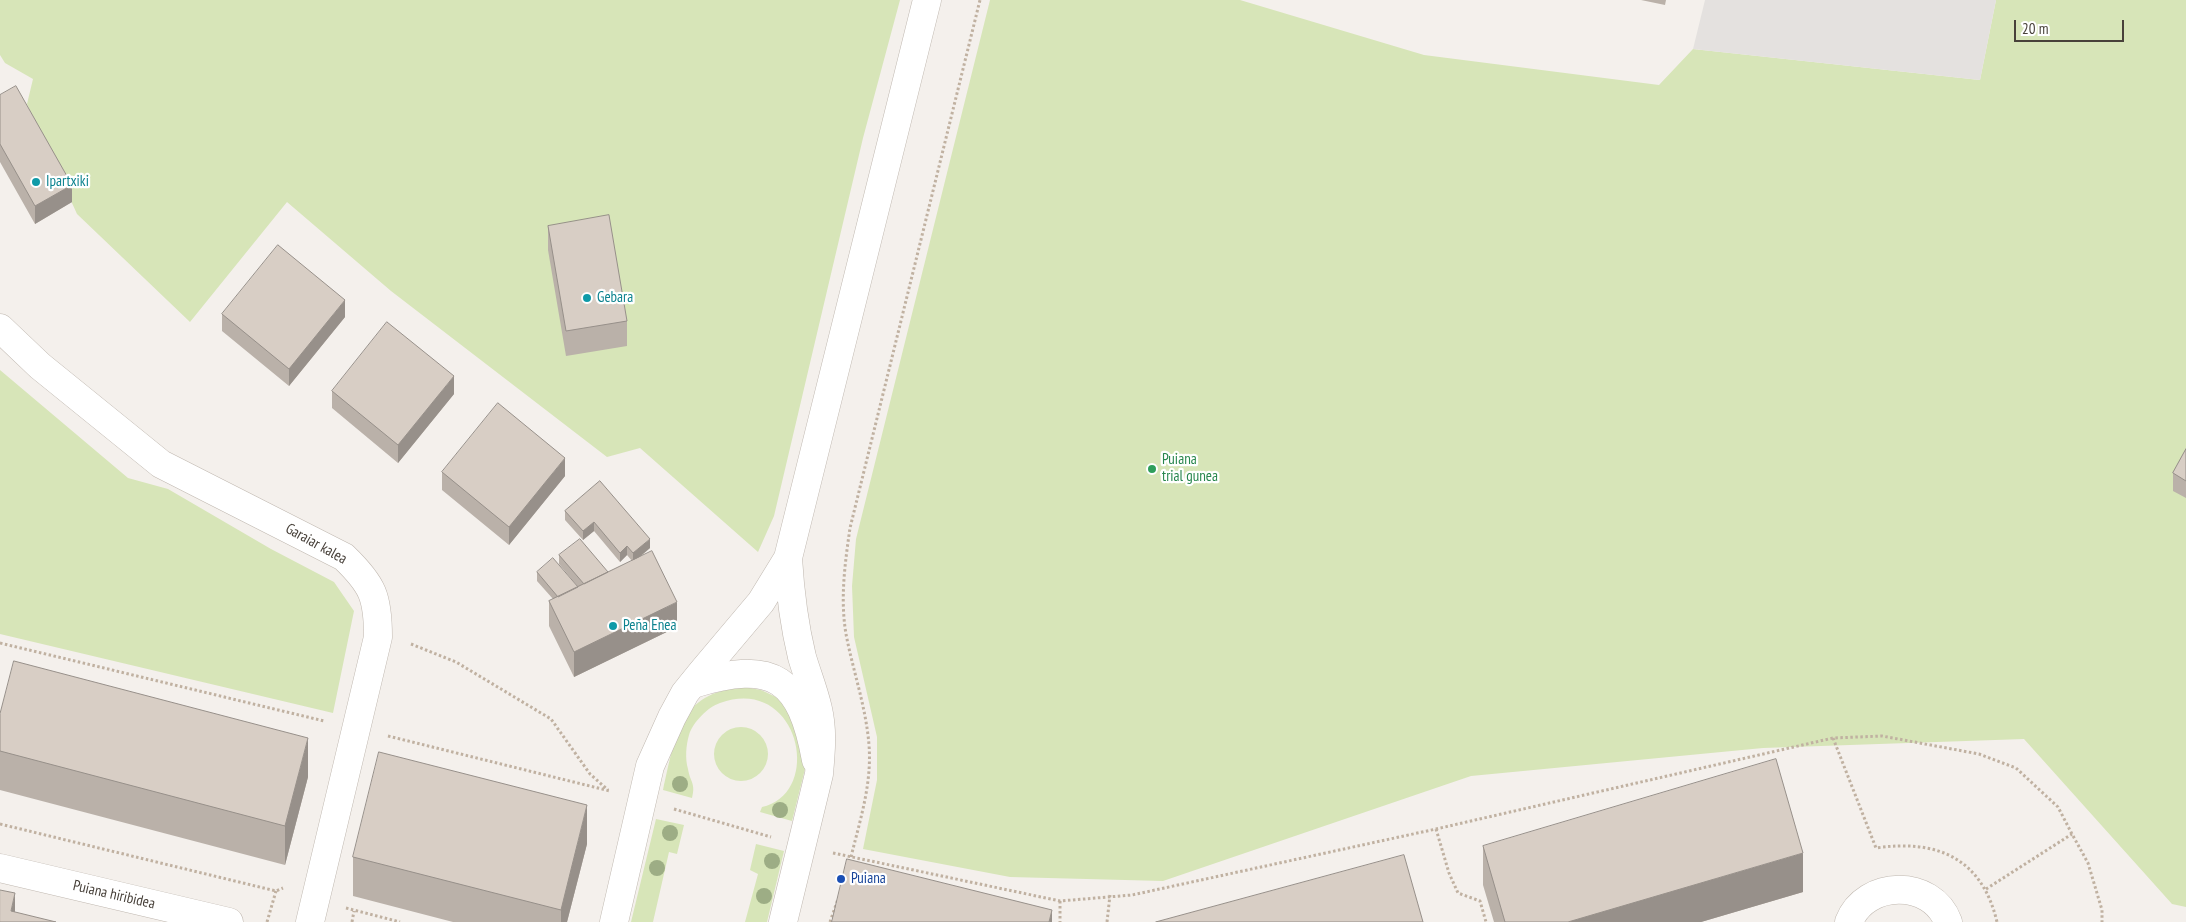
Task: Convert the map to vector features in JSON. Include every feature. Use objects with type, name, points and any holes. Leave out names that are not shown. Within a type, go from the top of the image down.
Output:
[{"type":"street","points":[[783,922],[819,774],[821,732],[818,710],[795,626],[788,558],[927,0]]},
{"type":"street","name":"Garaiar kalea","points":[[0,328],[40,366],[160,464],[344,557],[363,576],[376,600],[378,638],[310,922]]},
{"type":"street","points":[[614,922],[650,766],[660,741],[672,716],[693,684],[760,602],[788,558]]},
{"type":"street","points":[[693,684],[742,674],[771,677],[782,682],[797,701],[805,718],[819,774]]},
{"type":"street","name":"Puiana hiribidea","points":[[0,868],[229,922]]},
{"type":"street","points":[[1848,922],[1863,901],[1880,892],[1899,889],[1917,892],[1933,901],[1946,916],[1948,922]]},
{"type":"path","points":[[848,867],[869,782],[869,747],[864,710],[846,633],[843,577],[850,528],[980,0]]},
{"type":"path","points":[[0,643],[608,790],[851,857],[1060,901],[1110,895],[1132,895],[1436,829],[1833,738],[1882,736],[1979,754],[2016,768],[2058,807],[2088,863],[2102,910],[2102,922]]},
{"type":"path","points":[[406,646],[411,644],[456,662],[551,719],[590,774],[608,790]]},
{"type":"path","points":[[1833,738],[1876,848],[1921,845],[1959,860],[1986,889],[1993,903],[1997,922]]},
{"type":"path","points":[[0,824],[276,891],[295,884],[318,889],[333,893],[340,907],[400,922]]},
{"type":"path","points":[[1436,829],[1449,873],[1458,893],[1480,901],[1486,922]]},
{"type":"path","points":[[1986,889],[2072,834]]},
{"type":"path","points":[[268,922],[276,891]]},
{"type":"path","points":[[830,922],[839,894]]},
{"type":"path","points":[[1107,922],[1110,895]]},
{"type":"path","points":[[1060,901],[1060,922]]},
{"type":"path","points":[[352,922],[354,911]]},
{"type":"green space","points":[[0,0],[900,0],[863,138],[774,516],[758,552],[640,448],[607,457],[391,291],[287,202],[190,322],[77,214],[27,104],[33,79],[5,63],[0,55]]},
{"type":"green space","points":[[990,0],[1240,0],[1424,55],[1659,85],[1693,49],[1980,80],[1996,0],[2186,0],[2186,907],[2172,904],[2024,739],[1763,748],[1471,776],[1163,881],[1010,877],[863,849],[877,780],[877,737],[854,637],[852,586],[856,539]]},
{"type":"green space","points":[[0,370],[128,478],[168,489],[271,549],[334,582],[354,611],[333,713],[0,634]]},
{"type":"green space","points":[[744,687],[761,690],[776,697],[788,708],[807,753],[792,821],[760,812],[762,807],[782,797],[793,781],[797,760],[794,739],[785,719],[769,705],[747,699],[715,705],[701,716],[691,730],[686,756],[693,786],[692,798],[663,790],[677,735],[683,720],[692,708],[705,698],[722,691]]},
{"type":"green space","points":[[741,727],[751,729],[760,735],[766,744],[768,754],[766,764],[760,773],[751,779],[741,781],[731,779],[722,773],[716,764],[714,754],[716,744],[722,735],[731,729]]},
{"type":"green space","points":[[656,819],[684,825],[677,854],[669,852],[653,922],[631,922]]},
{"type":"green space","points":[[756,844],[784,851],[767,922],[745,922],[758,874],[750,870]]},
{"type":"shaded area","points":[[1705,0],[1996,0],[1980,80],[1693,49]]},
{"type":"building","name":"Ipartxiki","points":[[16,86],[72,185],[35,206],[0,144],[0,95]]},
{"type":"building","name":"Gebara","points":[[609,215],[627,321],[566,331],[548,226]]},
{"type":"building","points":[[278,245],[345,300],[289,369],[222,314]]},
{"type":"building","points":[[387,322],[454,376],[398,445],[332,391]]},
{"type":"building","points":[[498,403],[565,458],[509,527],[442,472]]},
{"type":"building","points":[[2186,449],[2186,481],[2173,473]]},
{"type":"building","points":[[600,481],[650,539],[633,553],[627,546],[620,553],[594,522],[583,531],[565,511]]},
{"type":"building","points":[[580,539],[608,572],[584,584],[559,555]]},
{"type":"building","points":[[652,551],[677,602],[574,652],[549,601]]},
{"type":"building","points":[[553,558],[578,587],[558,597],[537,572]]},
{"type":"building","points":[[14,661],[308,738],[285,826],[0,751],[0,714]]},
{"type":"building","points":[[379,752],[587,805],[561,910],[353,857]]},
{"type":"building","points":[[1776,759],[1803,853],[1568,922],[1505,922],[1483,846]]},
{"type":"building","points":[[1404,855],[1423,922],[1156,922]]},
{"type":"building","points":[[847,859],[1052,910],[1049,922],[832,922]]},
{"type":"building","points":[[0,890],[15,893],[11,911],[56,922],[0,922]]},
{"type":"place","name":"Ipartxiki","points":[[36,182]]},
{"type":"place","name":"Gebara","points":[[587,298]]},
{"type":"place","name":"Puiana trial gunea","points":[[1152,469]]},
{"type":"place","name":"Peña Enea","points":[[613,626]]},
{"type":"place","name":"Puiana","points":[[841,879]]}]
